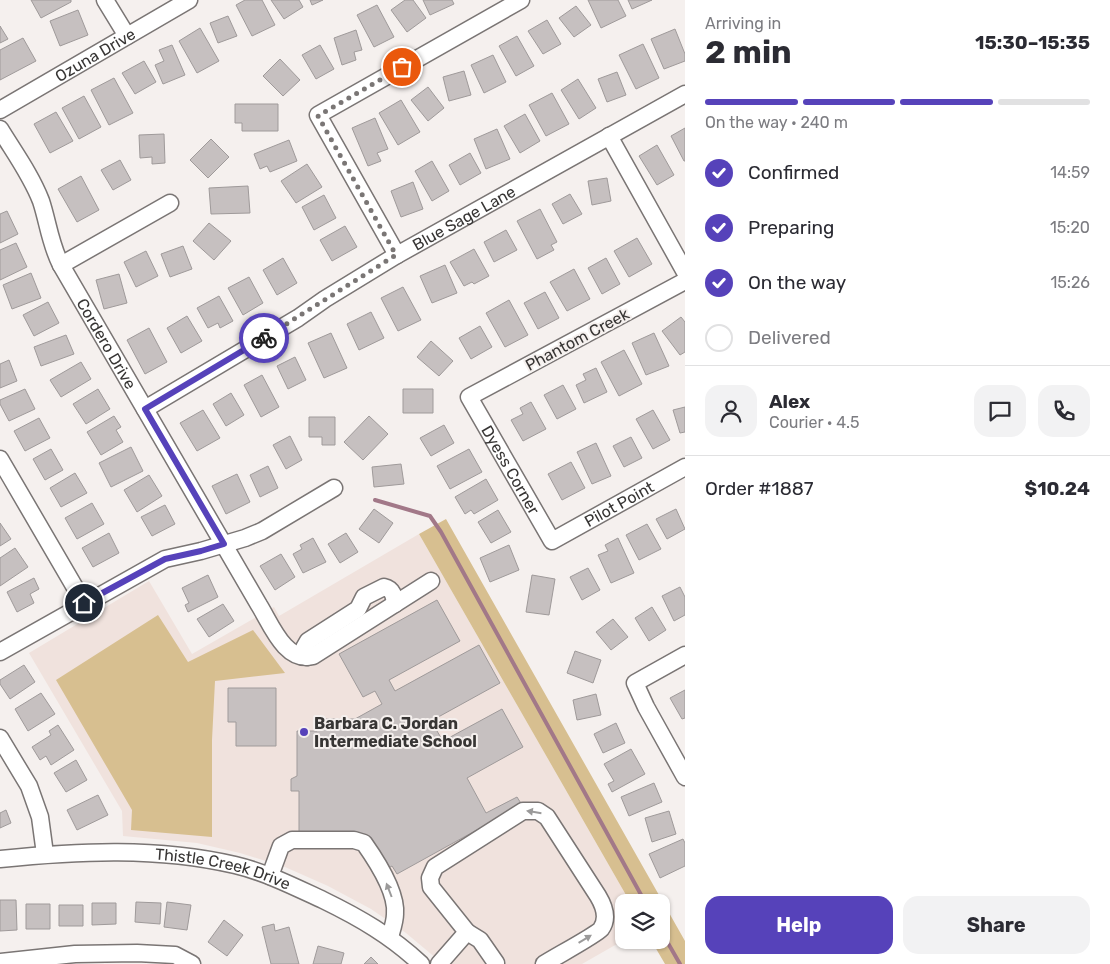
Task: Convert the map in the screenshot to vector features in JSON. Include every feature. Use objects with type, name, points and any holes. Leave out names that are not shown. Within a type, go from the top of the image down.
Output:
[{"type":"street","points":[[105,0],[126,36]]},
{"type":"street","name":"Ozuna Drive","points":[[0,110],[189,0]]},
{"type":"street","points":[[396,255],[318,116],[521,0]]},
{"type":"street","name":"Blue Sage Lane","points":[[145,409],[298,318],[396,255],[685,94]]},
{"type":"street","name":"Cordero Drive","points":[[0,129],[34,185],[41,202],[54,252],[61,265],[286,649],[293,654],[307,657]]},
{"type":"street","points":[[609,136],[685,272]]},
{"type":"street","points":[[61,265],[170,203]]},
{"type":"street","name":"Phantom Creek","points":[[469,397],[685,281]]},
{"type":"street","name":"Dyess Corner","points":[[469,397],[552,541]]},
{"type":"street","points":[[0,459],[84,603]]},
{"type":"street","name":"Pilot Point","points":[[552,541],[685,468]]},
{"type":"street","points":[[0,652],[165,559],[201,551],[262,531],[334,488]]},
{"type":"street","points":[[395,604],[389,588],[384,587],[364,597],[358,609],[308,641],[304,648],[307,657],[325,650],[431,581]]},
{"type":"street","points":[[685,655],[635,683],[646,707],[685,777]]},
{"type":"street","points":[[0,738],[29,786],[40,817],[45,854]]},
{"type":"street","points":[[496,963],[480,940],[467,932],[446,908],[431,887],[430,878],[435,867],[523,811],[538,811],[547,817],[598,896],[604,906],[605,916],[600,930],[544,964]]},
{"type":"street","points":[[270,876],[281,846],[292,840],[354,840],[364,843],[376,860],[393,899],[396,913],[390,937]]},
{"type":"street","name":"Thistle Creek Drive","points":[[0,859],[45,854],[106,851],[158,853],[236,865],[270,876],[337,907],[390,937],[421,964]]},
{"type":"street","points":[[439,964],[467,932]]},
{"type":"street","points":[[0,962],[19,962],[75,954],[137,953],[175,956],[192,964]]},
{"type":"shaded area","points":[[446,519],[658,894],[625,894],[419,534]]},
{"type":"shaded area","name":"Barbara C. Jordan Intermediate School","points":[[419,534],[625,894],[615,894],[615,945],[582,964],[443,964],[406,933],[371,909],[328,886],[285,867],[240,853],[197,843],[123,836],[122,811],[29,653],[149,581],[192,654],[274,607],[279,616]]},
{"type":"shaded area","points":[[158,615],[188,662],[253,630],[285,673],[215,681],[212,740],[212,837],[131,830],[132,810],[56,680]]},
{"type":"shaded area","points":[[670,915],[685,941],[685,964],[665,964],[656,949],[670,949]]},
{"type":"building","points":[[31,0],[71,0],[71,2],[41,18]]},
{"type":"building","points":[[245,0],[262,0],[275,25],[252,36],[236,5]]},
{"type":"building","points":[[271,0],[299,0],[303,7],[284,19]]},
{"type":"building","points":[[310,0],[323,0],[312,5]]},
{"type":"building","points":[[405,0],[413,0],[426,18],[407,32],[391,10]]},
{"type":"building","points":[[423,0],[452,0],[454,4],[430,15]]},
{"type":"building","points":[[588,0],[618,0],[626,16],[601,28]]},
{"type":"building","points":[[628,0],[652,0],[632,9]]},
{"type":"building","points":[[377,5],[394,37],[374,47],[357,15]]},
{"type":"building","points":[[576,6],[591,25],[574,37],[559,18]]},
{"type":"building","points":[[78,10],[88,35],[60,46],[50,21]]},
{"type":"building","points":[[228,16],[237,36],[218,43],[210,23]]},
{"type":"building","points":[[547,20],[561,44],[543,54],[528,31]]},
{"type":"building","points":[[0,26],[8,39],[0,43]]},
{"type":"building","points":[[200,28],[219,61],[197,73],[179,41]]},
{"type":"building","points":[[675,29],[685,54],[685,61],[664,69],[651,39]]},
{"type":"building","points":[[356,30],[362,50],[354,52],[356,60],[342,65],[334,38]]},
{"type":"building","points":[[517,36],[534,66],[516,76],[499,46]]},
{"type":"building","points":[[23,38],[36,61],[0,80],[0,50]]},
{"type":"building","points":[[643,44],[659,78],[636,89],[619,55]]},
{"type":"building","points":[[172,45],[185,75],[163,84],[155,65],[164,61],[159,50]]},
{"type":"building","points":[[320,45],[334,69],[316,79],[302,55]]},
{"type":"building","points":[[493,55],[506,82],[484,93],[471,65]]},
{"type":"building","points":[[280,59],[300,80],[283,96],[263,76]]},
{"type":"building","points":[[144,61],[156,82],[135,94],[122,73]]},
{"type":"building","points":[[464,71],[471,95],[449,101],[443,77]]},
{"type":"building","points":[[617,72],[626,95],[607,102],[598,79]]},
{"type":"building","points":[[114,78],[133,113],[109,125],[91,90]]},
{"type":"building","points":[[578,79],[596,108],[579,119],[561,90]]},
{"type":"building","points":[[428,87],[444,108],[428,121],[411,100]]},
{"type":"building","points":[[552,93],[569,124],[546,136],[529,105]]},
{"type":"building","points":[[84,96],[101,127],[79,139],[62,108]]},
{"type":"building","points":[[401,100],[420,132],[398,145],[379,113]]},
{"type":"building","points":[[235,104],[278,104],[278,131],[242,131],[242,123],[235,123]]},
{"type":"building","points":[[56,112],[73,141],[50,153],[34,124]]},
{"type":"building","points":[[525,114],[540,141],[520,153],[504,126]]},
{"type":"building","points":[[375,118],[388,149],[377,153],[381,161],[368,166],[352,128]]},
{"type":"building","points":[[685,128],[685,161],[684,161],[671,136]]},
{"type":"building","points":[[497,129],[510,159],[486,169],[474,139]]},
{"type":"building","points":[[164,134],[165,163],[152,164],[152,157],[140,158],[139,135]]},
{"type":"building","points":[[211,139],[229,157],[208,178],[190,160]]},
{"type":"building","points":[[289,140],[297,161],[270,172],[267,166],[260,169],[254,154]]},
{"type":"building","points":[[657,145],[674,175],[657,185],[639,156]]},
{"type":"building","points":[[470,153],[481,173],[460,185],[449,165]]},
{"type":"building","points":[[120,160],[131,180],[113,190],[101,170]]},
{"type":"building","points":[[432,161],[449,191],[432,201],[415,171]]},
{"type":"building","points":[[307,164],[322,187],[296,203],[281,181]]},
{"type":"building","points":[[81,176],[99,210],[77,222],[58,189]]},
{"type":"building","points":[[607,178],[611,201],[592,205],[588,181]]},
{"type":"building","points":[[413,182],[423,209],[401,217],[391,191]]},
{"type":"building","points":[[248,186],[250,213],[211,214],[209,188]]},
{"type":"building","points":[[570,194],[582,214],[563,224],[552,204]]},
{"type":"building","points":[[324,195],[336,218],[314,230],[302,207]]},
{"type":"building","points":[[540,209],[557,242],[551,245],[554,250],[537,259],[517,221]]},
{"type":"building","points":[[7,211],[18,234],[0,243],[0,214]]},
{"type":"building","points":[[209,223],[231,241],[214,260],[193,241]]},
{"type":"building","points":[[345,226],[357,247],[332,261],[320,240]]},
{"type":"building","points":[[506,230],[517,250],[494,262],[484,242]]},
{"type":"building","points":[[637,238],[652,264],[629,277],[614,251]]},
{"type":"building","points":[[16,243],[27,267],[0,280],[0,250]]},
{"type":"building","points":[[183,246],[192,269],[170,277],[161,254]]},
{"type":"building","points":[[474,249],[489,276],[474,284],[472,282],[464,286],[450,262]]},
{"type":"building","points":[[146,251],[158,276],[136,287],[124,262]]},
{"type":"building","points":[[283,258],[297,283],[277,295],[263,270]]},
{"type":"building","points":[[606,258],[620,284],[602,294],[588,268]]},
{"type":"building","points":[[445,265],[457,293],[432,303],[420,276]]},
{"type":"building","points":[[574,269],[590,299],[567,311],[550,282]]},
{"type":"building","points":[[31,273],[41,298],[12,309],[3,285]]},
{"type":"building","points":[[119,274],[127,303],[104,309],[96,280]]},
{"type":"building","points":[[249,277],[263,303],[243,315],[228,288]]},
{"type":"building","points":[[403,287],[421,320],[398,331],[381,298]]},
{"type":"building","points":[[545,292],[559,318],[538,329],[524,303]]},
{"type":"building","points":[[219,296],[233,321],[220,328],[218,323],[208,328],[197,308]]},
{"type":"building","points":[[509,300],[528,335],[505,347],[486,313]]},
{"type":"building","points":[[48,302],[59,323],[34,336],[23,315]]},
{"type":"building","points":[[371,312],[384,338],[359,350],[347,324]]},
{"type":"building","points":[[187,316],[202,341],[181,353],[167,328]]},
{"type":"building","points":[[681,317],[685,322],[685,352],[680,355],[662,331]]},
{"type":"building","points":[[480,326],[492,347],[471,359],[459,338]]},
{"type":"building","points":[[149,328],[167,362],[145,374],[127,340]]},
{"type":"building","points":[[331,333],[347,368],[324,378],[308,343]]},
{"type":"building","points":[[654,333],[669,366],[646,375],[632,343]]},
{"type":"building","points":[[66,335],[74,354],[41,366],[34,347]]},
{"type":"building","points":[[431,341],[453,361],[439,376],[417,357]]},
{"type":"building","points":[[624,350],[642,384],[619,396],[601,362]]},
{"type":"building","points":[[295,357],[306,380],[288,389],[277,366]]},
{"type":"building","points":[[9,360],[17,381],[0,388],[0,364]]},
{"type":"building","points":[[81,362],[91,379],[61,397],[50,380]]},
{"type":"building","points":[[596,368],[607,392],[584,403],[576,385],[586,380],[583,374]]},
{"type":"building","points":[[262,375],[279,407],[261,417],[244,385]]},
{"type":"building","points":[[563,385],[576,409],[557,419],[544,395]]},
{"type":"building","points":[[25,389],[35,409],[9,421],[0,404],[0,400]]},
{"type":"building","points":[[98,389],[110,409],[86,424],[73,404]]},
{"type":"building","points":[[403,389],[433,389],[433,413],[403,413]]},
{"type":"building","points":[[231,393],[244,415],[226,426],[213,404]]},
{"type":"building","points":[[531,402],[546,429],[523,441],[511,420],[523,414],[520,408]]},
{"type":"building","points":[[685,407],[685,432],[680,433],[673,410]]},
{"type":"building","points":[[203,410],[220,438],[197,451],[180,423]]},
{"type":"building","points":[[653,410],[670,440],[653,449],[636,419]]},
{"type":"building","points":[[114,416],[121,427],[116,430],[123,442],[101,455],[87,432]]},
{"type":"building","points":[[369,416],[388,434],[363,460],[344,442]]},
{"type":"building","points":[[309,417],[335,417],[335,445],[322,445],[322,437],[309,437]]},
{"type":"building","points":[[39,418],[50,438],[25,451],[14,431]]},
{"type":"building","points":[[444,425],[454,443],[431,456],[420,438]]},
{"type":"building","points":[[290,436],[302,460],[286,469],[273,445]]},
{"type":"building","points":[[631,437],[642,458],[624,467],[613,446]]},
{"type":"building","points":[[596,443],[611,476],[592,484],[577,452]]},
{"type":"building","points":[[131,447],[143,471],[111,487],[99,463]]},
{"type":"building","points":[[51,449],[63,470],[45,480],[33,459]]},
{"type":"building","points":[[469,449],[482,472],[450,489],[437,466]]},
{"type":"building","points":[[571,462],[585,488],[562,500],[548,474]]},
{"type":"building","points":[[401,464],[404,484],[374,487],[372,467]]},
{"type":"building","points":[[268,466],[278,488],[260,497],[250,475]]},
{"type":"building","points":[[75,473],[87,493],[61,507],[50,488]]},
{"type":"building","points":[[237,474],[250,502],[226,514],[212,486]]},
{"type":"building","points":[[149,475],[162,496],[137,512],[124,490]]},
{"type":"building","points":[[486,479],[498,500],[474,514],[471,510],[465,514],[455,497]]},
{"type":"building","points":[[92,503],[104,524],[77,539],[65,518]]},
{"type":"building","points":[[165,505],[175,524],[152,536],[141,517]]},
{"type":"building","points":[[374,509],[393,523],[379,543],[359,529]]},
{"type":"building","points":[[676,509],[685,529],[667,539],[656,519]]},
{"type":"building","points":[[498,510],[511,532],[491,543],[478,522]]},
{"type":"building","points":[[0,523],[11,539],[0,546]]},
{"type":"building","points":[[647,524],[661,549],[639,560],[626,535]]},
{"type":"building","points":[[109,533],[119,553],[93,567],[82,548]]},
{"type":"building","points":[[346,533],[358,552],[340,563],[328,544]]},
{"type":"building","points":[[313,538],[326,562],[303,573],[293,554],[302,549],[300,545]]},
{"type":"building","points":[[618,538],[634,573],[611,583],[598,555],[608,551],[605,545]]},
{"type":"building","points":[[509,545],[519,570],[490,582],[480,558]]},
{"type":"building","points":[[15,548],[28,567],[0,586],[0,558]]},
{"type":"building","points":[[281,554],[295,577],[275,590],[260,566]]},
{"type":"building","points":[[588,568],[600,590],[582,600],[570,577]]},
{"type":"building","points":[[208,575],[218,597],[188,612],[185,605],[189,603],[182,588]]},
{"type":"building","points":[[532,575],[555,579],[549,615],[526,612]]},
{"type":"building","points":[[34,578],[39,589],[30,594],[34,603],[17,612],[7,592]]},
{"type":"building","points":[[680,587],[685,597],[685,615],[674,621],[662,596]]},
{"type":"building","points":[[437,600],[460,641],[389,680],[395,691],[479,645],[500,683],[431,721],[443,741],[502,709],[523,747],[467,778],[486,813],[517,797],[522,805],[397,874],[392,866],[385,870],[366,836],[299,836],[299,791],[291,791],[291,779],[297,776],[297,731],[317,731],[317,719],[355,719],[382,704],[375,691],[363,697],[339,654]]},
{"type":"building","points":[[223,604],[234,621],[209,637],[197,619]]},
{"type":"building","points":[[652,607],[666,630],[649,641],[635,618]]},
{"type":"building","points":[[613,619],[628,637],[611,650],[596,632]]},
{"type":"building","points":[[575,651],[601,660],[593,683],[567,673]]},
{"type":"building","points":[[24,665],[35,682],[10,699],[0,684],[0,680]]},
{"type":"building","points":[[228,688],[276,688],[276,746],[236,746],[236,722],[228,722]]},
{"type":"building","points":[[685,690],[685,718],[682,719],[670,698]]},
{"type":"building","points":[[41,693],[55,714],[28,731],[15,709]]},
{"type":"building","points":[[596,694],[601,715],[577,720],[573,700]]},
{"type":"building","points":[[616,723],[625,743],[603,753],[594,734]]},
{"type":"building","points":[[58,725],[74,750],[51,765],[46,756],[40,760],[32,747],[51,735],[49,731]]},
{"type":"building","points":[[631,749],[645,774],[612,792],[608,784],[614,781],[604,764]]},
{"type":"building","points":[[76,760],[87,780],[66,792],[54,773]]},
{"type":"building","points":[[654,783],[662,802],[629,816],[621,797]]},
{"type":"building","points":[[98,795],[108,815],[77,830],[67,810]]},
{"type":"building","points":[[6,810],[11,823],[0,828],[0,813]]},
{"type":"building","points":[[669,811],[676,834],[652,842],[645,818]]},
{"type":"building","points":[[683,839],[685,843],[685,866],[660,878],[649,854]]},
{"type":"building","points":[[0,900],[16,900],[17,930],[0,931]]},
{"type":"building","points":[[136,902],[161,903],[160,924],[135,922]]},
{"type":"building","points":[[167,902],[191,905],[187,930],[164,927]]},
{"type":"building","points":[[92,903],[116,903],[116,924],[92,925]]},
{"type":"building","points":[[26,904],[50,904],[50,929],[26,929]]},
{"type":"building","points":[[59,905],[83,905],[83,926],[59,926]]},
{"type":"building","points":[[224,920],[243,935],[227,956],[208,942]]},
{"type":"building","points":[[274,924],[275,931],[289,927],[299,964],[271,964],[262,927]]},
{"type":"building","points":[[318,946],[344,953],[341,964],[313,964]]},
{"type":"building","points":[[371,957],[378,964],[364,964]]},
{"type":"waterway","points":[[375,500],[430,516],[441,532],[641,894]]},
{"type":"waterway","points":[[670,947],[680,964]]},
{"type":"way so far","points":[[264,338],[396,255],[318,116],[402,67]]},
{"type":"place","name":"Barbara C. Jordan Intermediate School","points":[[304,732]]},
{"type":"route","points":[[84,603],[165,559],[224,544],[145,409],[264,338]]}]
